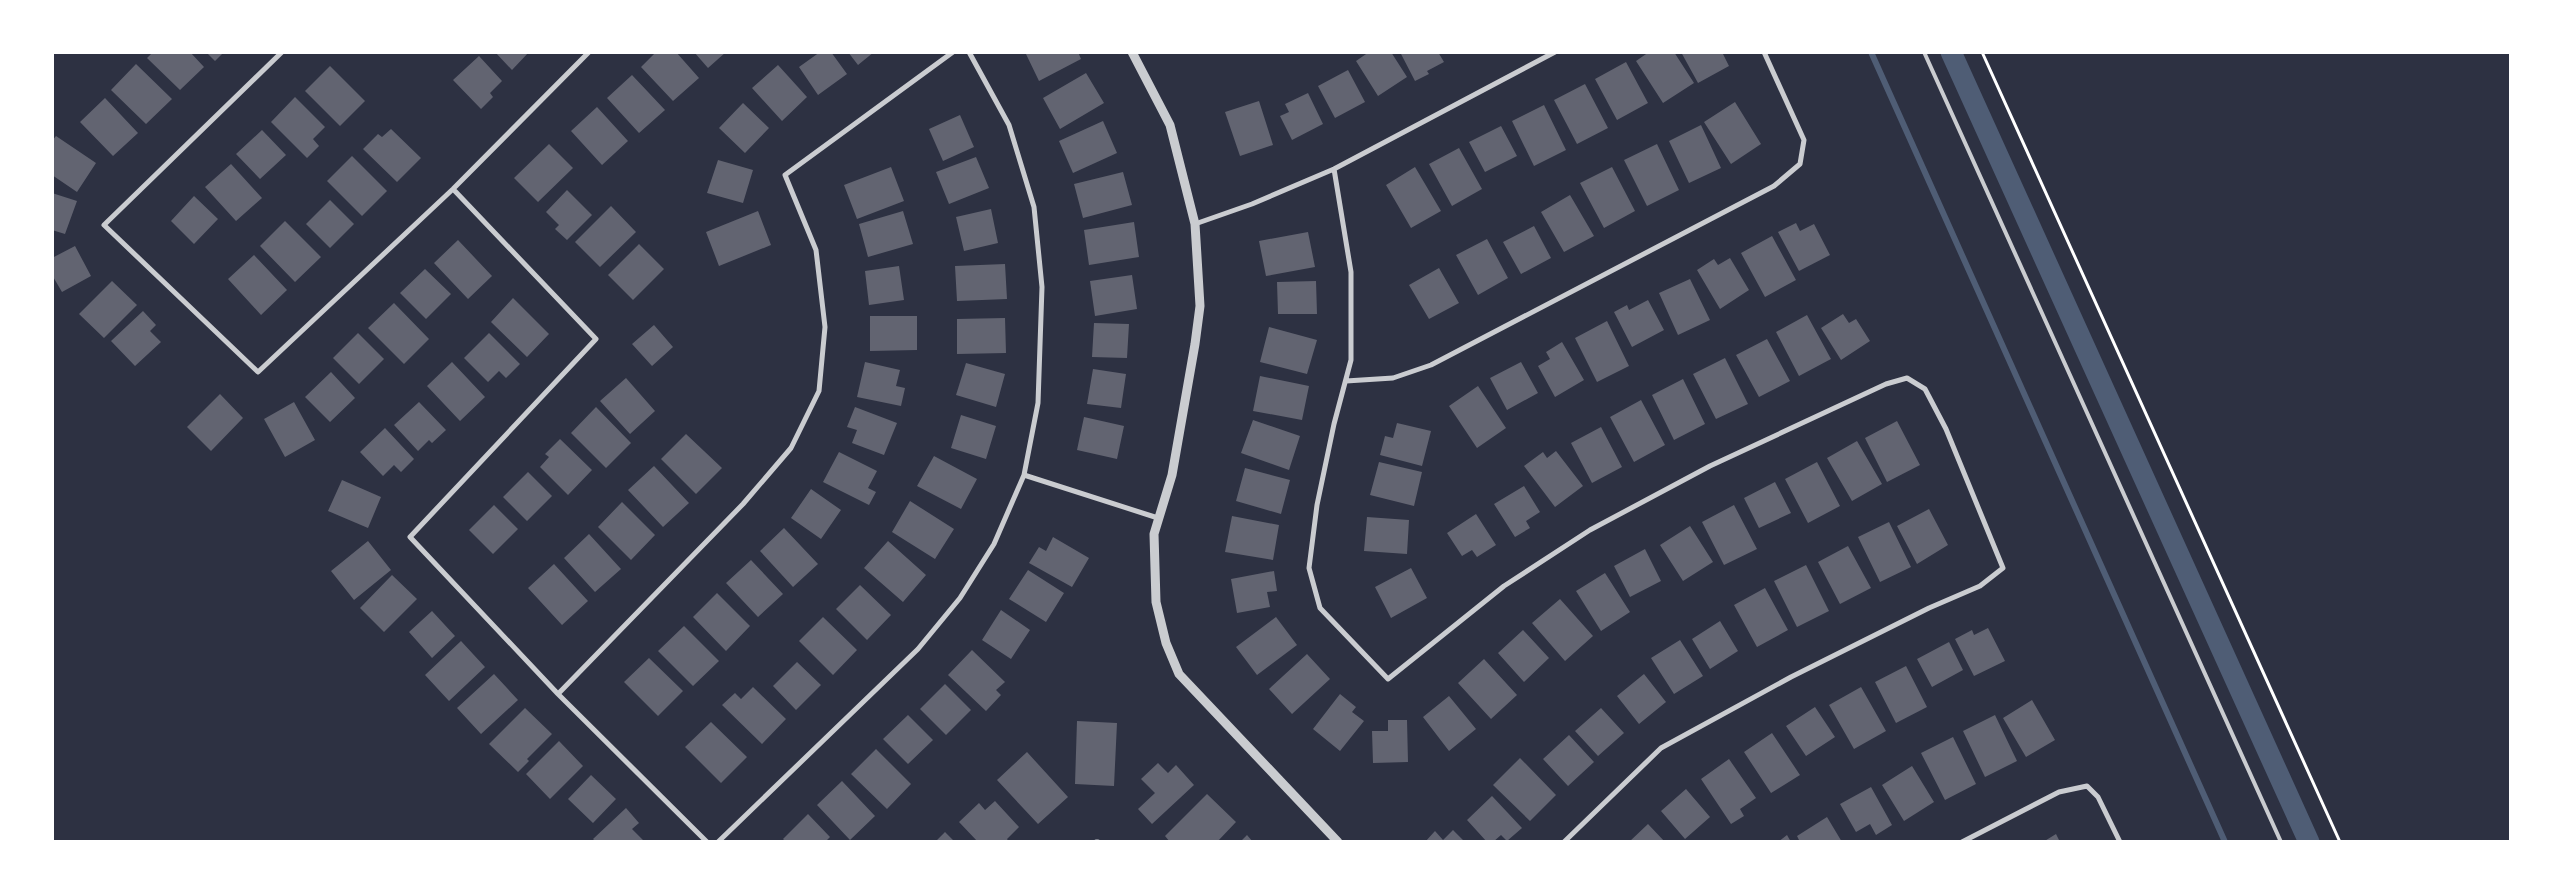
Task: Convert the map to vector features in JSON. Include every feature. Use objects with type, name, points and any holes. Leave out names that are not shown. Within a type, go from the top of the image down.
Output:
[{"type":"street","points":[[282,52],[104,225],[258,372],[453,190],[590,52]]},
{"type":"street","points":[[558,694],[744,504],[791,448],[819,391],[825,327],[816,250],[785,175],[953,52]]},
{"type":"street","points":[[718,842],[918,649],[960,598],[994,544],[1024,475],[1038,403],[1042,287],[1034,207],[1009,125],[969,52]]},
{"type":"street","points":[[1132,52],[1170,125],[1195,224],[1200,306],[1172,475],[1154,534],[1156,602],[1166,643],[1179,674],[1338,842]]},
{"type":"street","points":[[1195,224],[1252,204],[1334,169],[1555,52]]},
{"type":"street","points":[[1346,381],[1393,378],[1431,365],[1774,186],[1800,164],[1804,140],[1764,52]]},
{"type":"street","points":[[1334,169],[1351,272],[1351,360],[1317,505],[1309,568],[1320,608],[1388,679],[1504,586],[1599,526],[1710,466],[1886,384],[1907,378],[1925,389],[1946,429],[2003,568],[1980,586],[1929,608],[1791,677],[1661,748],[1564,842]]},
{"type":"street","points":[[453,190],[596,339],[410,537],[558,694],[707,842]]},
{"type":"street","points":[[1024,475],[1158,518]]},
{"type":"street","points":[[1962,842],[2059,792],[2087,786],[2098,797],[2120,842]]},
{"type":"lane","points":[[1924,52],[2281,842]]},
{"type":"path","points":[[1982,52],[2340,842]]},
{"type":"building","points":[[153,52],[190,52],[204,67],[180,90],[147,58]]},
{"type":"building","points":[[206,52],[224,52],[215,61]]},
{"type":"building","points":[[495,52],[529,52],[512,70]]},
{"type":"building","points":[[656,52],[676,52],[699,78],[673,101],[641,67]]},
{"type":"building","points":[[694,52],[726,52],[708,68]]},
{"type":"building","points":[[820,52],[831,52],[847,74],[818,95],[799,67]]},
{"type":"building","points":[[848,52],[874,52],[858,65]]},
{"type":"building","points":[[1025,52],[1078,52],[1081,59],[1039,81]]},
{"type":"building","points":[[1369,52],[1391,52],[1407,77],[1378,96],[1356,61]]},
{"type":"building","points":[[1400,52],[1438,52],[1444,62],[1427,71],[1429,74],[1415,81]]},
{"type":"building","points":[[1649,52],[1674,52],[1694,83],[1663,103],[1636,61]]},
{"type":"building","points":[[1681,52],[1722,52],[1729,66],[1698,83]]},
{"type":"building","points":[[479,56],[502,81],[490,93],[493,97],[481,109],[453,80]]},
{"type":"building","points":[[1626,62],[1648,103],[1617,120],[1595,79]]},
{"type":"building","points":[[136,64],[172,99],[146,124],[111,90]]},
{"type":"building","points":[[778,65],[807,97],[782,121],[752,88]]},
{"type":"building","points":[[330,66],[365,101],[340,126],[305,91]]},
{"type":"building","points":[[1348,70],[1365,102],[1335,118],[1318,86]]},
{"type":"building","points":[[1086,73],[1104,103],[1060,129],[1043,98]]},
{"type":"building","points":[[632,75],[665,110],[639,133],[607,98]]},
{"type":"building","points":[[1585,84],[1608,128],[1577,144],[1554,100]]},
{"type":"building","points":[[1308,93],[1323,124],[1292,140],[1280,116],[1289,112],[1285,104]]},
{"type":"building","points":[[295,97],[325,127],[313,139],[319,146],[307,158],[271,122]]},
{"type":"building","points":[[105,98],[138,133],[113,156],[80,122]]},
{"type":"building","points":[[1259,101],[1273,145],[1240,156],[1225,112]]},
{"type":"building","points":[[1735,102],[1761,144],[1731,164],[1704,122]]},
{"type":"building","points":[[743,103],[769,128],[745,153],[719,128]]},
{"type":"building","points":[[1544,105],[1566,150],[1534,166],[1512,121]]},
{"type":"building","points":[[597,107],[628,141],[602,165],[571,131]]},
{"type":"building","points":[[960,115],[974,147],[943,161],[929,129]]},
{"type":"building","points":[[1103,121],[1117,153],[1073,173],[1059,141]]},
{"type":"building","points":[[1701,125],[1721,168],[1689,183],[1669,141]]},
{"type":"building","points":[[1501,126],[1517,156],[1485,172],[1469,142]]},
{"type":"building","points":[[391,129],[421,158],[397,182],[363,149],[378,134],[382,137]]},
{"type":"building","points":[[262,130],[286,155],[260,179],[236,154]]},
{"type":"building","points":[[56,136],[96,163],[77,192],[52,175],[52,141]]},
{"type":"building","points":[[549,144],[573,168],[538,202],[514,178]]},
{"type":"building","points":[[1657,144],[1679,190],[1647,206],[1624,160]]},
{"type":"building","points":[[1459,148],[1482,189],[1452,206],[1429,164]]},
{"type":"building","points":[[352,156],[387,191],[362,216],[327,181]]},
{"type":"building","points":[[976,157],[989,188],[949,204],[936,172]]},
{"type":"building","points":[[718,160],[753,170],[743,203],[707,193]]},
{"type":"building","points":[[231,164],[262,198],[236,221],[205,187]]},
{"type":"building","points":[[891,167],[904,201],[857,219],[844,185]]},
{"type":"building","points":[[1415,167],[1441,211],[1411,228],[1386,185]]},
{"type":"building","points":[[1612,167],[1635,211],[1604,228],[1580,183]]},
{"type":"building","points":[[1123,172],[1132,205],[1083,218],[1074,184]]},
{"type":"building","points":[[567,190],[592,215],[567,240],[555,229],[559,225],[546,212]]},
{"type":"building","points":[[52,193],[77,201],[65,234],[52,230]]},
{"type":"building","points":[[1570,195],[1594,236],[1564,252],[1541,212]]},
{"type":"building","points":[[194,196],[218,219],[194,244],[171,221]]},
{"type":"building","points":[[330,200],[354,224],[330,248],[306,224]]},
{"type":"building","points":[[611,206],[636,232],[600,267],[575,242]]},
{"type":"building","points":[[991,209],[998,243],[964,251],[956,217]]},
{"type":"building","points":[[758,211],[771,245],[719,266],[706,232]]},
{"type":"building","points":[[903,211],[913,244],[868,257],[859,224]]},
{"type":"building","points":[[285,221],[321,257],[295,282],[260,246]]},
{"type":"building","points":[[1134,222],[1139,257],[1089,265],[1084,230]]},
{"type":"building","points":[[1796,223],[1800,231],[1814,224],[1830,255],[1799,271],[1778,232]]},
{"type":"building","points":[[1534,226],[1551,258],[1521,274],[1503,242]]},
{"type":"building","points":[[1308,232],[1315,267],[1266,276],[1259,241]]},
{"type":"building","points":[[1772,236],[1796,280],[1765,297],[1741,253]]},
{"type":"building","points":[[1487,239],[1508,278],[1478,295],[1456,255]]},
{"type":"building","points":[[458,240],[492,276],[468,299],[434,263]]},
{"type":"building","points":[[639,244],[664,269],[633,300],[608,275]]},
{"type":"building","points":[[75,246],[91,276],[62,292],[52,275],[52,258]]},
{"type":"building","points":[[254,255],[287,290],[261,315],[228,279]]},
{"type":"building","points":[[1730,258],[1749,290],[1720,309],[1697,270],[1714,259],[1718,265]]},
{"type":"building","points":[[1005,264],[1007,299],[957,301],[955,266]]},
{"type":"building","points":[[899,266],[904,300],[869,305],[865,271]]},
{"type":"building","points":[[1439,268],[1459,303],[1429,319],[1409,285]]},
{"type":"building","points":[[425,269],[451,294],[426,319],[400,293]]},
{"type":"building","points":[[1132,275],[1137,309],[1095,316],[1090,281]]},
{"type":"building","points":[[1690,279],[1710,320],[1678,335],[1659,293]]},
{"type":"building","points":[[112,281],[137,305],[104,338],[79,314]]},
{"type":"building","points":[[1316,281],[1317,314],[1278,314],[1277,282]]},
{"type":"building","points":[[513,298],[549,334],[527,357],[491,322]]},
{"type":"building","points":[[1648,300],[1664,330],[1632,347],[1614,312],[1627,305],[1629,310]]},
{"type":"building","points":[[394,303],[429,339],[404,364],[368,328]]},
{"type":"building","points":[[143,311],[156,325],[150,331],[161,342],[135,366],[111,341]]},
{"type":"building","points":[[1843,314],[1849,323],[1856,319],[1870,341],[1841,360],[1821,328]]},
{"type":"building","points":[[1807,315],[1831,359],[1799,376],[1776,332]]},
{"type":"building","points":[[870,316],[917,316],[917,350],[870,351]]},
{"type":"building","points":[[1005,318],[1006,353],[957,354],[957,319]]},
{"type":"building","points":[[1607,321],[1629,366],[1597,382],[1575,338]]},
{"type":"building","points":[[1094,323],[1129,324],[1127,358],[1092,357]]},
{"type":"building","points":[[654,325],[673,347],[652,366],[632,344]]},
{"type":"building","points":[[1269,327],[1317,340],[1307,374],[1260,362]]},
{"type":"building","points":[[358,333],[384,359],[359,384],[333,358]]},
{"type":"building","points":[[489,333],[520,364],[506,378],[499,371],[488,382],[464,358]]},
{"type":"building","points":[[1767,339],[1790,381],[1759,397],[1736,355]]},
{"type":"building","points":[[1562,342],[1584,380],[1555,397],[1538,366],[1550,359],[1546,352]]},
{"type":"building","points":[[1725,358],[1748,404],[1716,419],[1693,374]]},
{"type":"building","points":[[452,362],[485,397],[460,421],[427,386]]},
{"type":"building","points":[[865,362],[900,370],[896,386],[905,388],[901,406],[857,397]]},
{"type":"building","points":[[1521,362],[1538,393],[1507,410],[1490,378]]},
{"type":"building","points":[[966,363],[1005,374],[996,407],[956,395]]},
{"type":"building","points":[[1093,369],[1126,374],[1121,408],[1087,404]]},
{"type":"building","points":[[331,372],[355,398],[330,422],[305,397]]},
{"type":"building","points":[[1260,376],[1309,386],[1302,420],[1253,411]]},
{"type":"building","points":[[626,378],[655,411],[630,434],[600,401]]},
{"type":"building","points":[[1683,379],[1705,424],[1674,440],[1652,395]]},
{"type":"building","points":[[1478,386],[1506,428],[1477,448],[1449,406]]},
{"type":"building","points":[[220,394],[243,418],[211,451],[187,427]]},
{"type":"building","points":[[1641,400],[1665,445],[1634,462],[1610,417]]},
{"type":"building","points":[[294,402],[315,440],[285,457],[264,419]]},
{"type":"building","points":[[419,402],[446,430],[432,443],[429,440],[418,451],[394,425]]},
{"type":"building","points":[[596,407],[631,443],[606,468],[571,433]]},
{"type":"building","points":[[855,407],[897,423],[884,455],[852,443],[857,430],[847,427]]},
{"type":"building","points":[[961,415],[996,426],[986,459],[951,448]]},
{"type":"building","points":[[1084,417],[1124,426],[1117,459],[1077,450]]},
{"type":"building","points":[[1253,420],[1300,436],[1289,470],[1241,453]]},
{"type":"building","points":[[1897,421],[1920,465],[1887,482],[1865,438]]},
{"type":"building","points":[[1397,423],[1431,431],[1422,466],[1380,455],[1385,436],[1393,438]]},
{"type":"building","points":[[1601,427],[1622,467],[1592,483],[1571,443]]},
{"type":"building","points":[[385,428],[414,459],[401,472],[394,465],[383,476],[360,452]]},
{"type":"building","points":[[686,434],[722,468],[696,494],[661,459]]},
{"type":"building","points":[[560,439],[592,470],[568,495],[540,467],[549,457],[545,454]]},
{"type":"building","points":[[1857,441],[1882,484],[1852,501],[1827,458]]},
{"type":"building","points":[[1556,451],[1583,486],[1555,507],[1524,466],[1543,452],[1547,458]]},
{"type":"building","points":[[839,452],[877,471],[868,488],[876,492],[869,505],[823,482]]},
{"type":"building","points":[[934,456],[977,479],[961,509],[917,486]]},
{"type":"building","points":[[1379,462],[1422,472],[1414,506],[1370,495]]},
{"type":"building","points":[[1817,462],[1840,506],[1808,523],[1785,479]]},
{"type":"building","points":[[654,466],[689,503],[663,527],[628,490]]},
{"type":"building","points":[[1245,468],[1290,480],[1281,514],[1236,501]]},
{"type":"building","points":[[528,472],[552,496],[527,521],[503,497]]},
{"type":"building","points":[[342,480],[381,497],[368,528],[328,511]]},
{"type":"building","points":[[1775,482],[1791,513],[1759,528],[1744,498]]},
{"type":"building","points":[[1524,486],[1540,512],[1526,521],[1530,528],[1515,537],[1494,504]]},
{"type":"building","points":[[811,489],[841,510],[821,539],[791,518]]},
{"type":"building","points":[[910,501],[954,529],[935,559],[892,532]]},
{"type":"building","points":[[622,502],[655,535],[631,560],[598,527]]},
{"type":"building","points":[[494,505],[518,529],[493,554],[469,530]]},
{"type":"building","points":[[1734,505],[1757,549],[1724,565],[1702,522]]},
{"type":"building","points":[[1929,509],[1948,545],[1917,564],[1897,526]]},
{"type":"building","points":[[1476,514],[1496,545],[1477,557],[1472,550],[1462,556],[1447,533]]},
{"type":"building","points":[[1232,516],[1279,525],[1273,560],[1225,552]]},
{"type":"building","points":[[1367,517],[1409,520],[1407,554],[1364,551]]},
{"type":"building","points":[[1889,522],[1911,567],[1880,582],[1858,537]]},
{"type":"building","points":[[1690,526],[1713,562],[1683,581],[1660,545]]},
{"type":"building","points":[[784,528],[818,564],[793,587],[760,551]]},
{"type":"building","points":[[589,534],[621,569],[595,592],[564,558]]},
{"type":"building","points":[[1053,537],[1089,558],[1072,587],[1029,563],[1039,547],[1046,551]]},
{"type":"building","points":[[368,541],[391,570],[354,600],[331,571]]},
{"type":"building","points":[[888,541],[926,575],[903,602],[864,568]]},
{"type":"building","points":[[1848,546],[1871,588],[1840,604],[1818,562]]},
{"type":"building","points":[[1645,549],[1661,581],[1630,597],[1614,566]]},
{"type":"building","points":[[751,560],[783,594],[758,617],[726,583]]},
{"type":"building","points":[[554,564],[588,601],[562,625],[528,588]]},
{"type":"building","points":[[1806,565],[1829,611],[1797,627],[1774,581]]},
{"type":"building","points":[[1411,568],[1427,598],[1391,618],[1375,587]]},
{"type":"building","points":[[1028,570],[1064,593],[1046,622],[1009,599]]},
{"type":"building","points":[[1274,571],[1277,591],[1267,592],[1270,607],[1237,613],[1231,579]]},
{"type":"building","points":[[1605,573],[1630,612],[1601,631],[1576,591]]},
{"type":"building","points":[[392,575],[417,599],[384,632],[360,608]]},
{"type":"building","points":[[860,585],[891,615],[867,640],[836,609]]},
{"type":"building","points":[[1765,588],[1788,630],[1757,647],[1734,605]]},
{"type":"building","points":[[717,593],[750,626],[726,651],[693,617]]},
{"type":"building","points":[[1560,599],[1593,636],[1565,661],[1532,623]]},
{"type":"building","points":[[1001,610],[1030,630],[1011,659],[982,640]]},
{"type":"building","points":[[432,611],[455,636],[432,658],[409,632]]},
{"type":"building","points":[[823,617],[857,650],[833,675],[799,641]]},
{"type":"building","points":[[1276,617],[1297,645],[1257,675],[1236,647]]},
{"type":"building","points":[[1720,621],[1738,651],[1710,669],[1692,639]]},
{"type":"building","points":[[684,626],[719,661],[693,686],[658,651]]},
{"type":"building","points":[[1988,628],[2005,661],[1974,676],[1955,639],[1972,630],[1974,635]]},
{"type":"building","points":[[1523,630],[1549,658],[1524,682],[1498,653]]},
{"type":"building","points":[[1680,640],[1703,676],[1674,694],[1651,658]]},
{"type":"building","points":[[461,641],[485,667],[449,701],[425,675]]},
{"type":"building","points":[[1949,642],[1963,670],[1932,687],[1917,659]]},
{"type":"building","points":[[972,650],[1005,682],[996,690],[1001,695],[986,711],[948,675]]},
{"type":"building","points":[[1307,654],[1330,679],[1292,714],[1269,689]]},
{"type":"building","points":[[649,658],[683,691],[658,716],[624,682]]},
{"type":"building","points":[[1484,659],[1517,695],[1491,719],[1458,683]]},
{"type":"building","points":[[797,662],[821,685],[796,710],[773,686]]},
{"type":"building","points":[[1906,666],[1927,707],[1896,723],[1875,682]]},
{"type":"building","points":[[494,674],[518,700],[481,734],[457,708]]},
{"type":"building","points":[[1644,674],[1666,702],[1639,724],[1617,696]]},
{"type":"building","points":[[945,684],[971,710],[946,735],[920,709]]},
{"type":"building","points":[[753,687],[786,719],[762,744],[722,705],[735,693],[741,699]]},
{"type":"building","points":[[1861,687],[1886,731],[1854,749],[1829,705]]},
{"type":"building","points":[[1340,694],[1356,707],[1352,712],[1364,721],[1340,751],[1313,729]]},
{"type":"building","points":[[1449,696],[1476,729],[1449,751],[1423,717]]},
{"type":"building","points":[[2032,700],[2055,740],[2026,757],[2003,718]]},
{"type":"building","points":[[1815,707],[1835,737],[1806,756],[1786,726]]},
{"type":"building","points":[[525,708],[552,734],[527,759],[529,761],[518,772],[489,744]]},
{"type":"building","points":[[1601,708],[1624,733],[1598,756],[1575,731]]},
{"type":"building","points":[[908,715],[933,740],[908,764],[883,739]]},
{"type":"building","points":[[1995,715],[2017,761],[1985,777],[1963,731]]},
{"type":"building","points":[[1388,720],[1407,720],[1408,762],[1373,763],[1372,731],[1388,731]]},
{"type":"building","points":[[1077,721],[1117,723],[1114,786],[1075,784]]},
{"type":"building","points":[[711,722],[747,757],[721,783],[685,747]]},
{"type":"building","points":[[1772,733],[1800,775],[1771,793],[1744,752]]},
{"type":"building","points":[[1569,735],[1594,762],[1568,786],[1543,759]]},
{"type":"building","points":[[1953,737],[1976,784],[1945,800],[1921,753]]},
{"type":"building","points":[[559,741],[583,766],[550,799],[526,774]]},
{"type":"building","points":[[876,749],[911,784],[887,809],[851,774]]},
{"type":"building","points":[[1027,752],[1068,797],[1038,824],[997,780]]},
{"type":"building","points":[[1520,758],[1556,795],[1530,821],[1493,785]]},
{"type":"building","points":[[1729,759],[1756,798],[1740,809],[1744,816],[1731,824],[1701,779]]},
{"type":"building","points":[[1158,763],[1168,773],[1176,765],[1194,785],[1152,824],[1138,809],[1155,793],[1141,779]]},
{"type":"building","points":[[1912,766],[1934,802],[1904,821],[1882,785]]},
{"type":"building","points":[[591,775],[616,799],[593,823],[568,799]]},
{"type":"building","points":[[842,781],[875,816],[850,840],[817,805]]},
{"type":"building","points":[[1871,787],[1892,825],[1876,835],[1870,824],[1856,832],[1840,804]]},
{"type":"building","points":[[1686,789],[1710,817],[1685,839],[1661,811]]},
{"type":"building","points":[[1207,794],[1236,822],[1217,842],[1170,842],[1165,836]]},
{"type":"building","points":[[1492,796],[1522,828],[1507,841],[1501,835],[1493,842],[1487,842],[1467,820]]},
{"type":"building","points":[[995,801],[1019,827],[1007,839],[1009,842],[978,842],[959,822],[979,803],[985,810]]},
{"type":"building","points":[[626,808],[639,823],[632,829],[643,840],[596,842],[593,839]]},
{"type":"building","points":[[808,814],[830,837],[825,842],[786,842],[783,839]]},
{"type":"building","points":[[1827,817],[1842,842],[1800,842],[1797,836]]},
{"type":"building","points":[[1648,824],[1665,842],[1629,842]]},
{"type":"building","points":[[1453,830],[1465,842],[1425,842],[1435,831],[1443,840]]},
{"type":"building","points":[[945,832],[955,842],[935,842]]},
{"type":"building","points":[[2056,834],[2060,842],[2043,842]]},
{"type":"building","points":[[1247,835],[1253,842],[1240,842]]},
{"type":"building","points":[[1787,835],[1791,842],[1778,842]]},
{"type":"waterway","points":[[1871,52],[2225,842]]},
{"type":"waterway","points":[[1951,52],[2309,842]]}]
